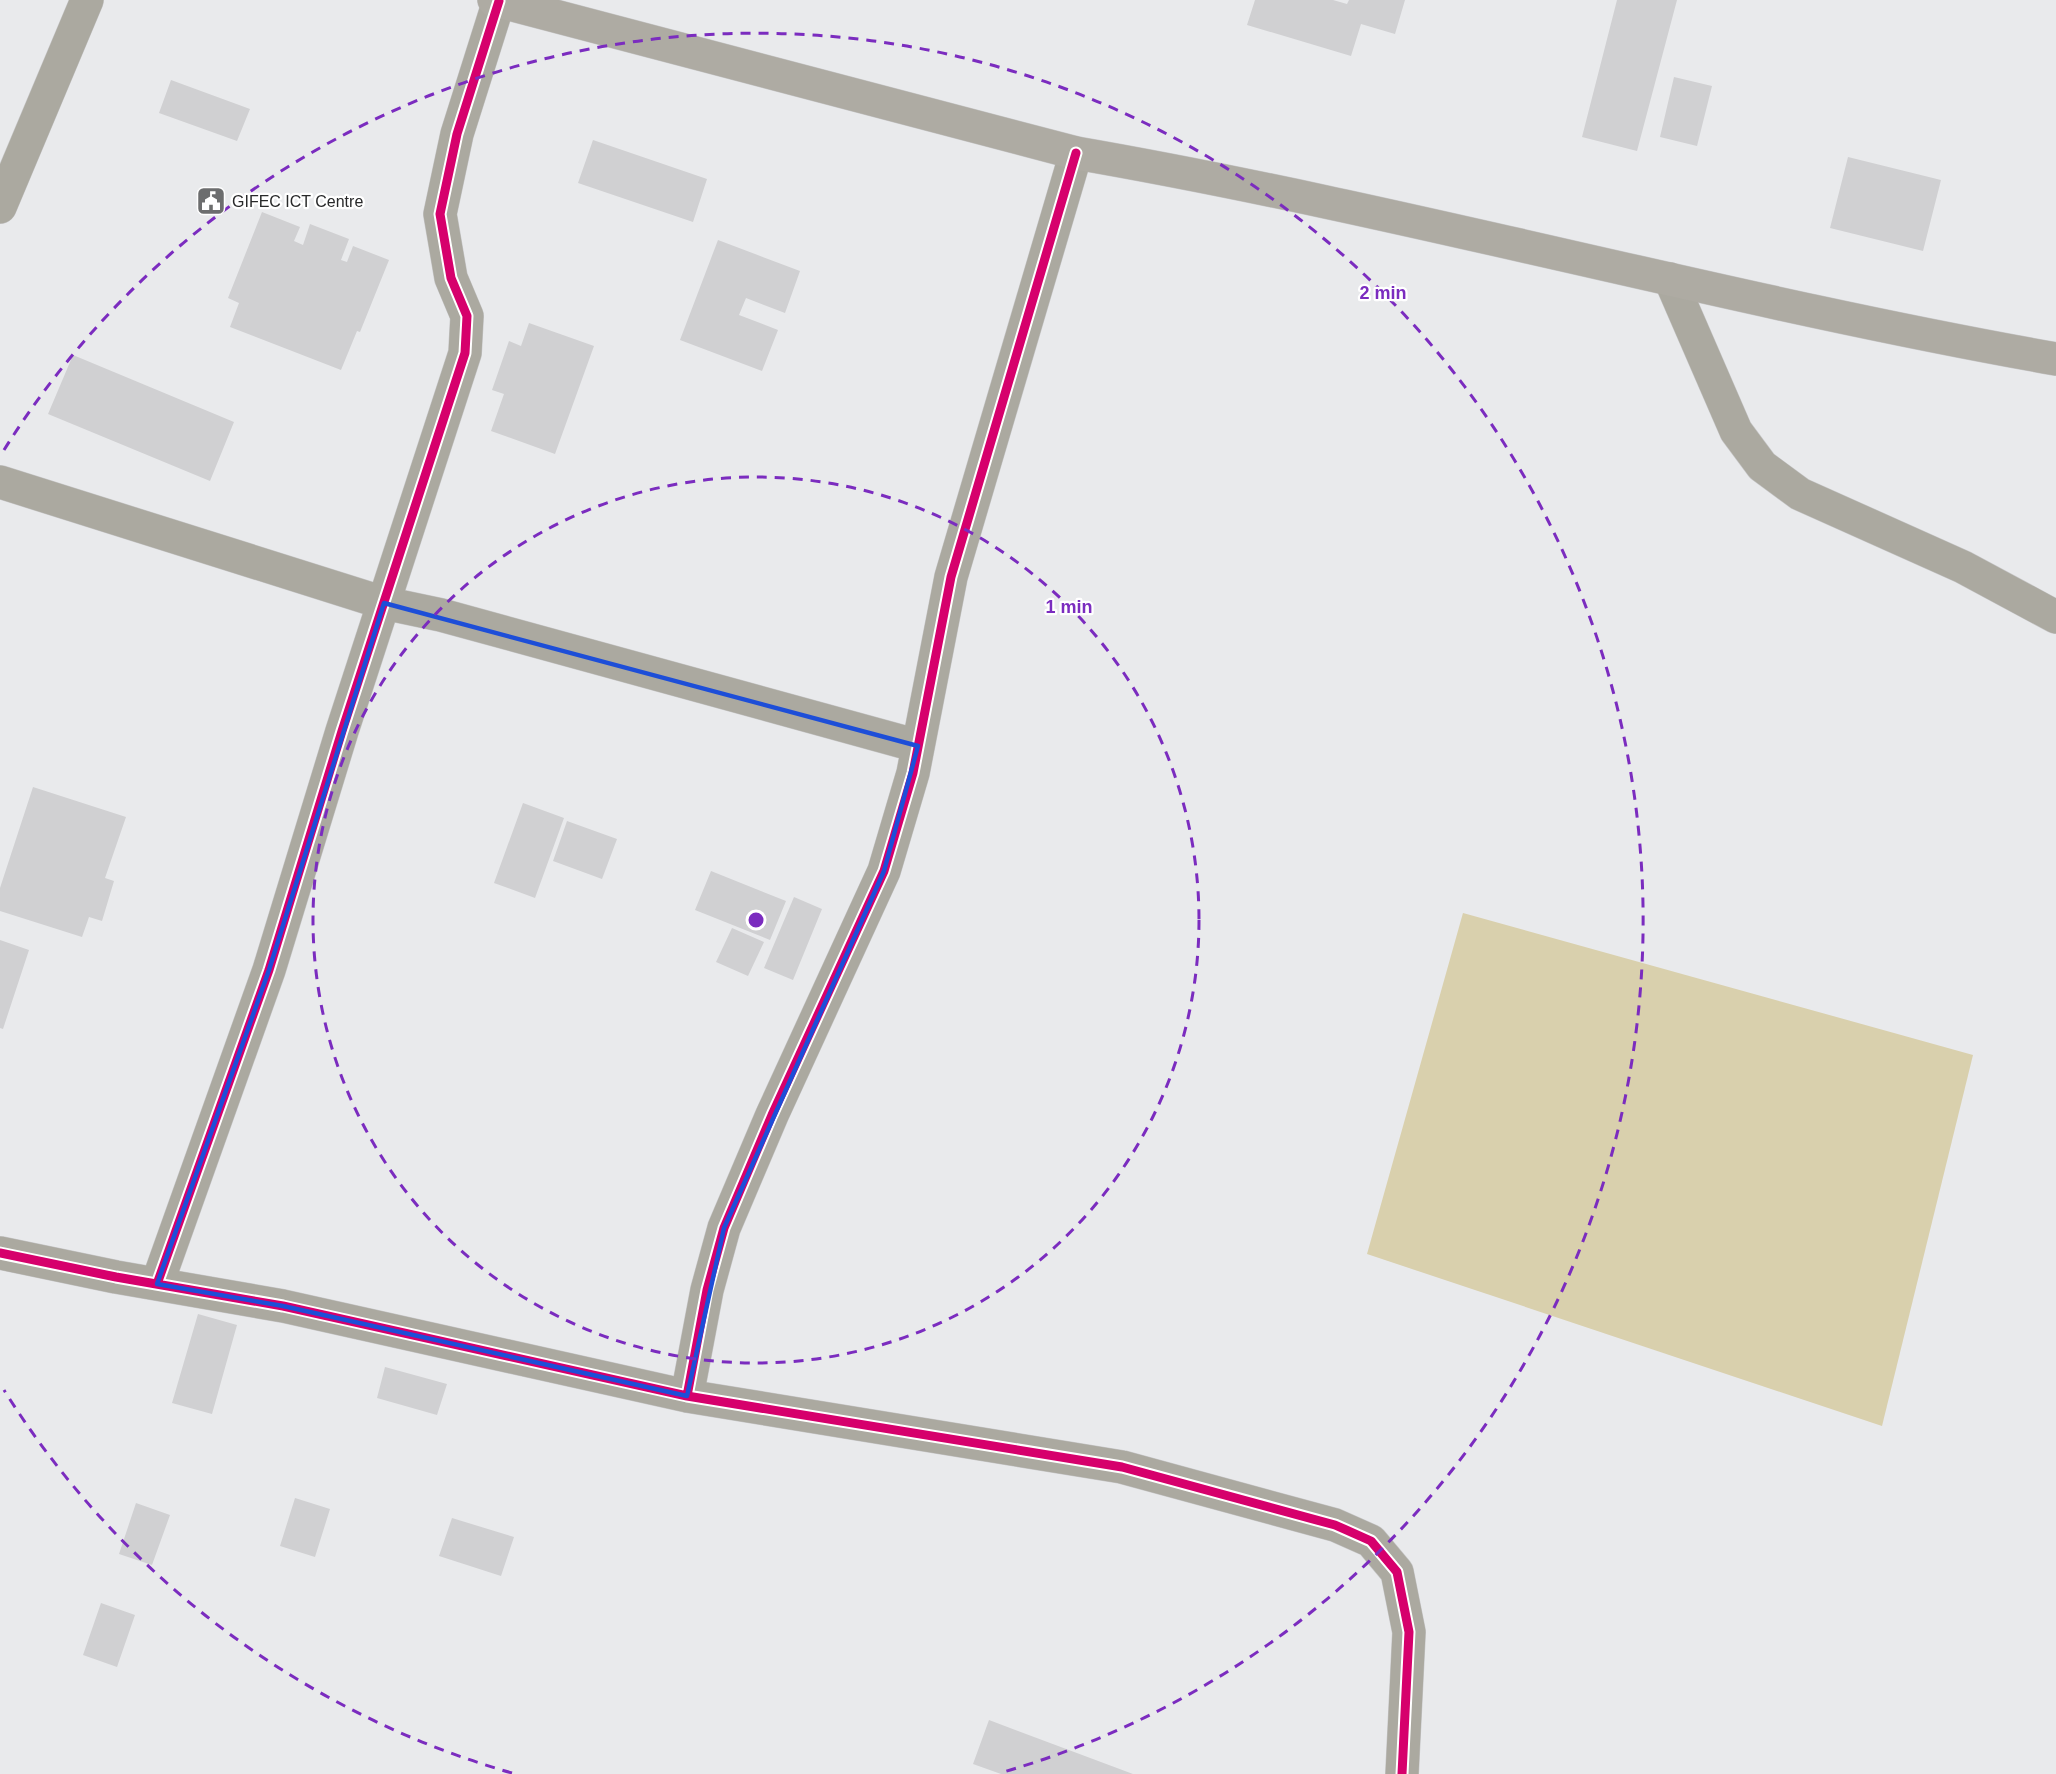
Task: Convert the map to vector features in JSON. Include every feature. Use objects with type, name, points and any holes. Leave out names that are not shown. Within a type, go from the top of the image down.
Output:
[{"type":"main road","points":[[496,1],[1076,153],[1461,231],[1806,310],[2056,359]]},
{"type":"street","points":[[0,207],[87,0]]},
{"type":"street","points":[[157,1284],[269,970],[332,763],[465,353],[467,316],[451,278],[440,214],[457,134],[496,1]]},
{"type":"street","points":[[687,1396],[703,1309],[724,1228],[772,1115],[884,871],[913,773],[951,577],[1076,153]]},
{"type":"street","points":[[1670,279],[1736,431],[1762,465],[1800,494],[1963,567],[2056,617]]},
{"type":"street","points":[[0,482],[384,603],[441,615],[918,746]]},
{"type":"street","points":[[0,1253],[283,1306],[687,1396],[1122,1467],[1335,1526],[1371,1541],[1397,1572],[1410,1632],[1402,1774]]},
{"type":"highlighted area","points":[[384,603],[918,746],[884,871],[724,1228],[687,1396],[283,1306],[157,1284],[269,970]]},
{"type":"shaded area","points":[[1463,913],[1973,1055],[1882,1426],[1367,1254]]},
{"type":"building","points":[[1255,0],[1333,0],[1347,4],[1349,0],[1405,0],[1395,34],[1361,24],[1351,56],[1247,25]]},
{"type":"building","points":[[1617,0],[1677,0],[1637,151],[1582,137]]},
{"type":"building","points":[[1674,77],[1712,86],[1697,146],[1660,137]]},
{"type":"building","points":[[171,80],[250,109],[237,141],[159,113]]},
{"type":"building","points":[[593,140],[707,179],[693,222],[578,183]]},
{"type":"building","points":[[1848,157],[1941,180],[1923,251],[1830,228]]},
{"type":"building","points":[[262,212],[300,227],[294,241],[303,245],[310,224],[349,239],[341,260],[347,262],[353,246],[389,260],[360,332],[357,331],[341,370],[230,327],[239,303],[228,298]]},
{"type":"building","points":[[718,240],[800,271],[785,313],[746,298],[739,315],[778,330],[762,371],[680,340]]},
{"type":"building","points":[[529,323],[594,346],[555,454],[491,431],[504,394],[492,390],[509,341],[521,346]]},
{"type":"building","points":[[73,355],[234,422],[210,481],[48,414]]},
{"type":"building","points":[[33,787],[126,817],[105,878],[114,881],[102,921],[89,917],[82,937],[0,911],[0,888]]},
{"type":"building","points":[[523,803],[564,818],[535,898],[494,883]]},
{"type":"building","points":[[567,821],[617,839],[602,879],[553,861]]},
{"type":"building","points":[[711,871],[786,901],[770,940],[695,910]]},
{"type":"building","points":[[794,897],[822,909],[793,980],[764,968]]},
{"type":"building","points":[[732,928],[764,942],[748,976],[716,962]]},
{"type":"building","points":[[0,940],[29,950],[3,1029],[0,1028]]},
{"type":"building","points":[[198,1314],[237,1325],[212,1414],[172,1403]]},
{"type":"building","points":[[385,1367],[447,1384],[437,1415],[377,1398]]},
{"type":"building","points":[[295,1498],[330,1509],[315,1557],[280,1546]]},
{"type":"building","points":[[136,1503],[170,1515],[152,1565],[119,1554]]},
{"type":"building","points":[[452,1518],[514,1537],[501,1576],[439,1556]]},
{"type":"building","points":[[101,1603],[135,1615],[117,1667],[83,1655]]},
{"type":"building","points":[[989,1720],[1133,1774],[1001,1774],[973,1764]]},
{"type":"cycle path","points":[[157,1284],[269,970],[342,731],[465,353],[467,316],[451,278],[440,214],[457,134],[499,1]]},
{"type":"cycle path","points":[[687,1396],[707,1290],[724,1228],[772,1115],[884,871],[913,773],[951,577],[1076,153]]},
{"type":"cycle path","points":[[0,1253],[116,1277],[283,1306],[687,1396],[1122,1467],[1335,1525],[1371,1541],[1397,1572],[1409,1632],[1402,1774]]},
{"type":"place","name":"GIFEC ICT Centre","points":[[211,201]]}]
